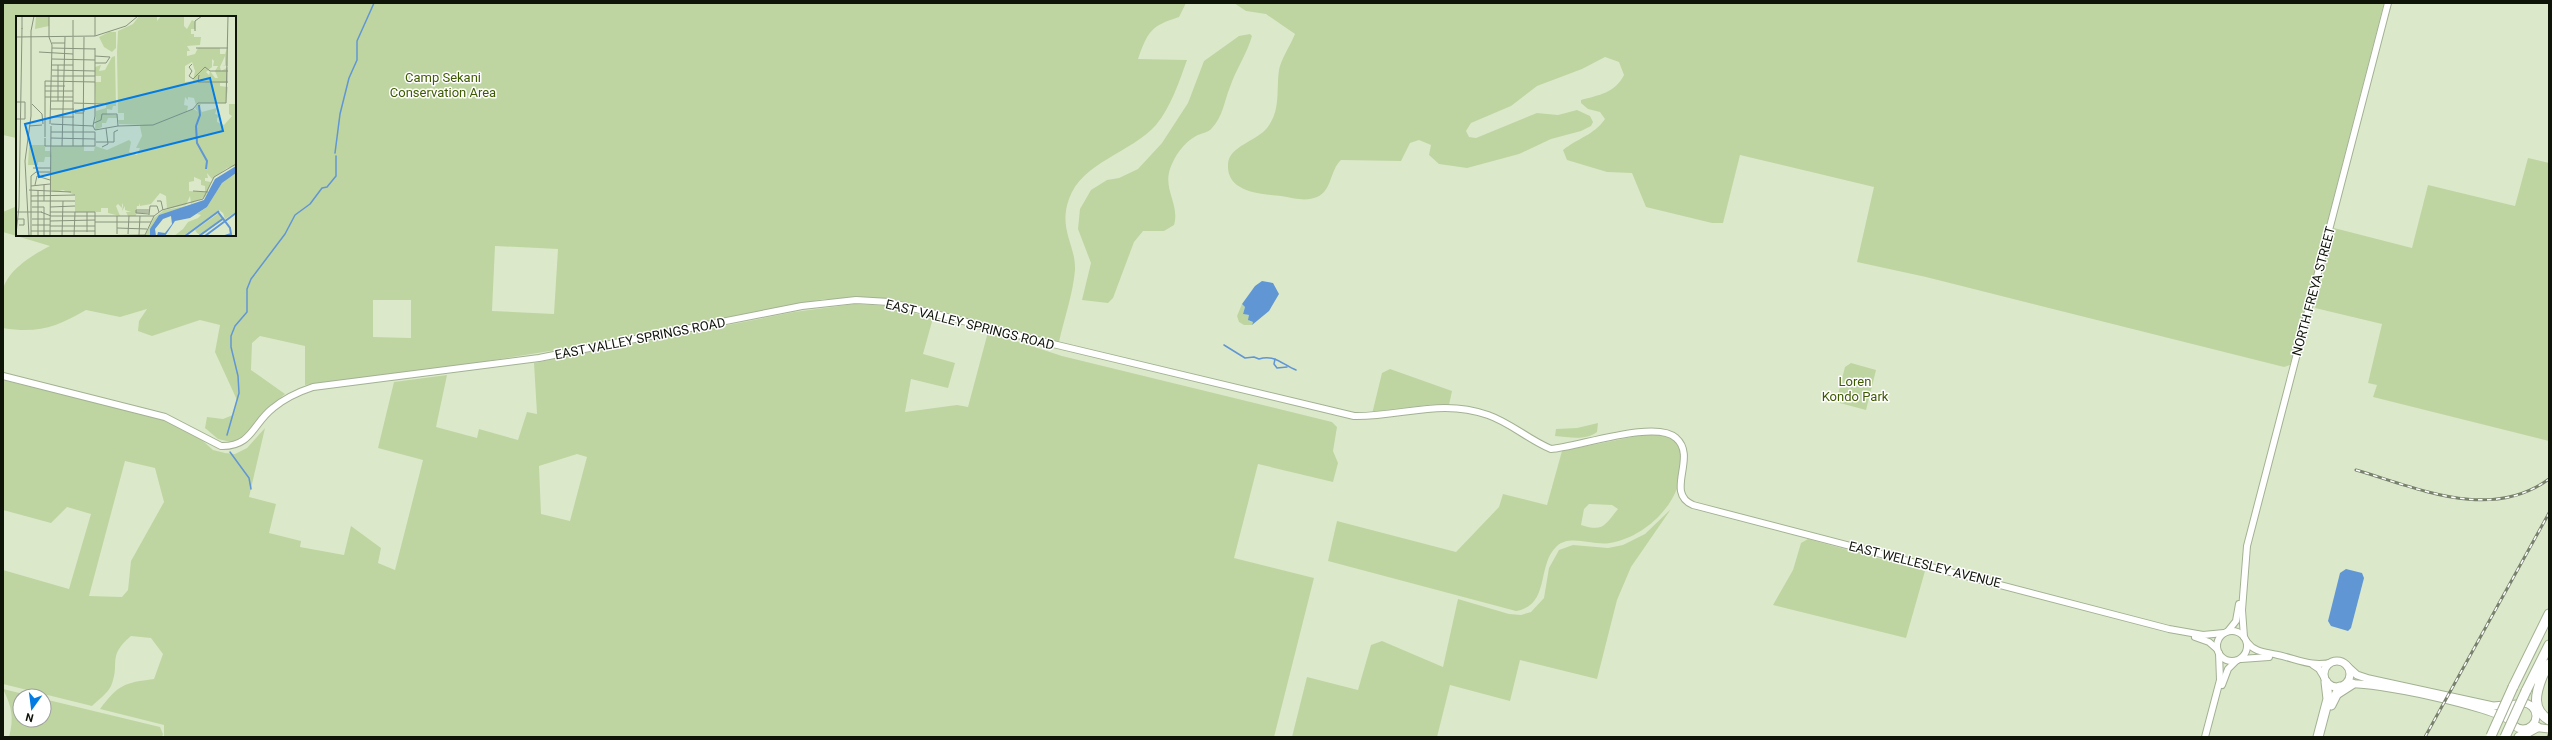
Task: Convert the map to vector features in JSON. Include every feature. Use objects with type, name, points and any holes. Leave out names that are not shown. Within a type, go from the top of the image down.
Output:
[{"type":"highway","points":[[2491,737],[2549,614]]},
{"type":"highway","points":[[2505,737],[2549,644]]},
{"type":"highway","points":[[2534,710],[2534,693],[2549,664]]},
{"type":"highway","points":[[2542,677],[2536,694],[2536,706],[2540,713],[2549,721]]},
{"type":"highway","points":[[2318,737],[2328,698],[2326,680]]},
{"type":"highway","points":[[2322,737],[2336,692],[2345,685]]},
{"type":"highway","points":[[2514,737],[2520,731],[2531,728]]},
{"type":"highway","points":[[2519,737],[2531,728]]},
{"type":"main road","points":[[2549,721],[2524,703],[2493,706],[2369,679],[2357,675],[2341,662],[2333,662],[2325,668],[2326,680],[2333,687],[2345,685],[2377,686],[2498,714],[2511,722],[2517,728],[2549,729]]},
{"type":"main road","points":[[2345,685],[2350,678],[2347,666]]},
{"type":"main road","points":[[2511,722],[2510,714],[2517,704]]},
{"type":"main road","points":[[2531,728],[2535,721],[2534,710]]},
{"type":"street","name":"NORTH FREYA STREET","points":[[2245,639],[2242,614],[2248,541],[2388,3]]},
{"type":"street","name":"EAST VALLEY SPRINGS ROAD","points":[[3,376],[166,417],[221,446],[230,446],[240,443],[248,437],[271,409],[293,394],[314,387],[539,358],[802,306],[856,300],[889,302],[1057,346],[1354,416],[1378,417],[1430,407],[1461,409],[1489,415],[1551,449],[1594,439],[1650,431],[1664,432],[1676,438],[1684,450],[1685,467],[1680,488],[1683,498]]},
{"type":"street","name":"EAST WELLESLEY AVENUE","points":[[1683,498],[1690,504],[1704,508],[2169,629],[2207,641],[2218,651]]},
{"type":"street","name":"NORTH FREYA STREET","points":[[2226,632],[2237,618],[2244,579]]},
{"type":"street","name":"EAST WELLESLEY AVENUE","points":[[2169,629],[2203,635],[2226,632]]},
{"type":"street","points":[[2205,737],[2221,673],[2218,641],[2226,632],[2238,632],[2255,650],[2309,664],[2319,669],[2326,680]]},
{"type":"street","points":[[2213,709],[2228,669],[2239,660],[2247,648],[2245,639]]},
{"type":"street","points":[[2218,651],[2225,660],[2239,660],[2262,656],[2291,659]]},
{"type":"street","points":[[2309,664],[2333,662]]},
{"type":"green space","name":"Camp Sekani Conservation Area","points":[[3,3],[1186,3],[1179,17],[1162,23],[1152,31],[1145,42],[1138,59],[1187,60],[1166,110],[1156,125],[1146,135],[1096,167],[1085,176],[1075,186],[1069,199],[1065,219],[1075,261],[1075,270],[1059,342],[893,299],[824,299],[581,346],[450,367],[305,385],[305,346],[260,336],[252,343],[251,370],[285,394],[264,411],[249,431],[235,443],[218,439],[205,428],[207,417],[223,419],[233,415],[237,400],[215,352],[220,325],[200,320],[152,336],[138,331],[139,321],[147,309],[120,317],[86,310],[66,321],[46,328],[15,330],[3,328],[2,304],[3,290],[15,269],[36,253],[50,246],[16,236],[236,236],[236,16],[16,16],[16,138],[3,135]],"holes":[[[495,246],[558,249],[554,314],[492,311]],[[373,300],[411,300],[411,338],[373,337]]]},
{"type":"green space","points":[[1234,3],[2384,3],[2291,362],[2290,365],[2284,367],[1926,277],[1857,262],[1874,187],[1740,155],[1723,223],[1712,223],[1646,207],[1632,173],[1607,172],[1567,160],[1563,150],[1591,133],[1605,119],[1600,112],[1588,109],[1581,103],[1581,100],[1600,95],[1611,90],[1624,75],[1619,62],[1605,57],[1582,69],[1537,86],[1511,106],[1471,123],[1466,131],[1469,137],[1476,138],[1537,113],[1558,115],[1577,110],[1590,116],[1593,122],[1591,126],[1581,131],[1551,139],[1519,154],[1467,168],[1439,164],[1429,155],[1431,145],[1419,140],[1410,143],[1401,161],[1341,160],[1337,164],[1326,190],[1317,197],[1299,199],[1255,193],[1239,186],[1233,181],[1229,174],[1228,164],[1233,153],[1238,148],[1262,133],[1271,121],[1276,108],[1280,66],[1295,34],[1266,14],[1246,11]]},
{"type":"green space","points":[[1250,34],[1252,36],[1250,43],[1232,80],[1219,119],[1210,130],[1187,142],[1180,150],[1170,169],[1168,177],[1175,211],[1174,225],[1164,231],[1143,231],[1134,242],[1113,298],[1108,303],[1082,300],[1091,263],[1078,229],[1080,209],[1091,190],[1107,180],[1119,178],[1138,169],[1162,143],[1188,103],[1204,61],[1239,36]]},
{"type":"green space","points":[[2528,158],[2549,163],[2549,441],[2373,397],[2377,385],[2368,383],[2382,324],[2315,308],[2334,228],[2412,248],[2428,185],[2515,206]]},
{"type":"green space","points":[[16,206],[16,236],[3,232],[3,212]]},
{"type":"green space","points":[[855,304],[888,306],[933,318],[923,354],[955,363],[948,388],[911,379],[905,412],[957,405],[968,407],[988,332],[1062,356],[1332,422],[1337,427],[1333,451],[1338,463],[1333,482],[1258,464],[1234,558],[1314,578],[1274,737],[164,737],[164,725],[100,709],[112,694],[123,686],[154,679],[163,654],[151,638],[131,636],[123,643],[116,655],[114,678],[110,689],[92,706],[52,696],[52,688],[19,688],[3,684],[3,570],[69,589],[91,514],[67,507],[51,523],[3,510],[3,380],[162,419],[193,432],[213,450],[225,453],[235,454],[247,448],[265,428],[249,497],[276,504],[269,533],[301,541],[300,547],[344,555],[351,526],[381,548],[378,563],[395,570],[423,460],[378,448],[394,382],[447,375],[436,427],[477,438],[479,429],[518,440],[527,412],[537,414],[534,363],[794,312]],"holes":[[[577,454],[587,457],[570,521],[541,514],[539,466]],[[125,461],[155,468],[164,502],[131,561],[128,590],[122,597],[89,596]]]},
{"type":"green space","points":[[1242,304],[1245,307],[1243,314],[1249,315],[1249,321],[1253,322],[1252,325],[1244,325],[1239,322],[1237,316]]},
{"type":"green space","name":"Loren Kondo Park","points":[[1851,363],[1876,370],[1866,410],[1836,402],[1845,367]]},
{"type":"green space","points":[[1390,369],[1452,391],[1449,405],[1439,404],[1420,406],[1372,414],[1382,373]]},
{"type":"green space","points":[[1598,423],[1597,432],[1588,437],[1577,438],[1555,436],[1556,429],[1577,428]]},
{"type":"green space","points":[[1652,433],[1669,436],[1676,440],[1680,447],[1682,463],[1680,480],[1674,495],[1665,509],[1654,521],[1626,539],[1610,543],[1568,541],[1557,546],[1547,563],[1539,593],[1534,601],[1527,607],[1516,611],[1328,561],[1337,521],[1456,552],[1499,507],[1503,494],[1547,505],[1562,451]],"holes":[[[1589,504],[1612,505],[1618,509],[1602,526],[1594,528],[1581,525],[1584,509]]]},
{"type":"green space","points":[[1671,509],[1631,567],[1617,600],[1597,679],[1520,660],[1510,701],[1450,685],[1437,737],[1292,737],[1307,677],[1358,690],[1371,645],[1382,641],[1443,667],[1458,599],[1509,614],[1521,615],[1531,612],[1544,598],[1549,568],[1559,550],[1573,545],[1608,548],[1623,545],[1645,534]]},
{"type":"green space","points":[[1808,539],[1925,571],[1906,638],[1773,605],[1793,570],[1801,543]]},
{"type":"green space","points":[[3,689],[12,691],[12,718],[10,707]]},
{"type":"green space","points":[[52,701],[160,727],[163,734],[162,737],[9,737],[12,718],[12,728],[52,728]]},
{"type":"water","points":[[1262,281],[1273,283],[1279,294],[1269,311],[1252,325],[1253,322],[1248,320],[1249,315],[1243,314],[1245,307],[1242,304],[1255,286]]},
{"type":"water","points":[[2346,569],[2362,573],[2364,578],[2351,628],[2348,631],[2331,626],[2328,621],[2340,573]]},
{"type":"waterway","points":[[335,153],[340,114],[349,78],[357,60],[357,41],[374,3]]},
{"type":"waterway","points":[[227,435],[239,393],[238,376],[231,347],[231,336],[235,326],[247,312],[247,289],[251,279],[285,234],[295,215],[310,204],[322,188],[327,187],[336,176],[336,156]]},
{"type":"waterway","points":[[1224,345],[1245,358],[1270,358],[1296,370]]},
{"type":"waterway","points":[[1275,359],[1274,364],[1277,368],[1287,367]]},
{"type":"waterway","points":[[230,452],[249,478],[251,489]]},
{"type":"railway","points":[[2356,470],[2429,492],[2478,500],[2503,498],[2526,492],[2549,479]]},
{"type":"railway","points":[[2425,737],[2549,513]]}]
